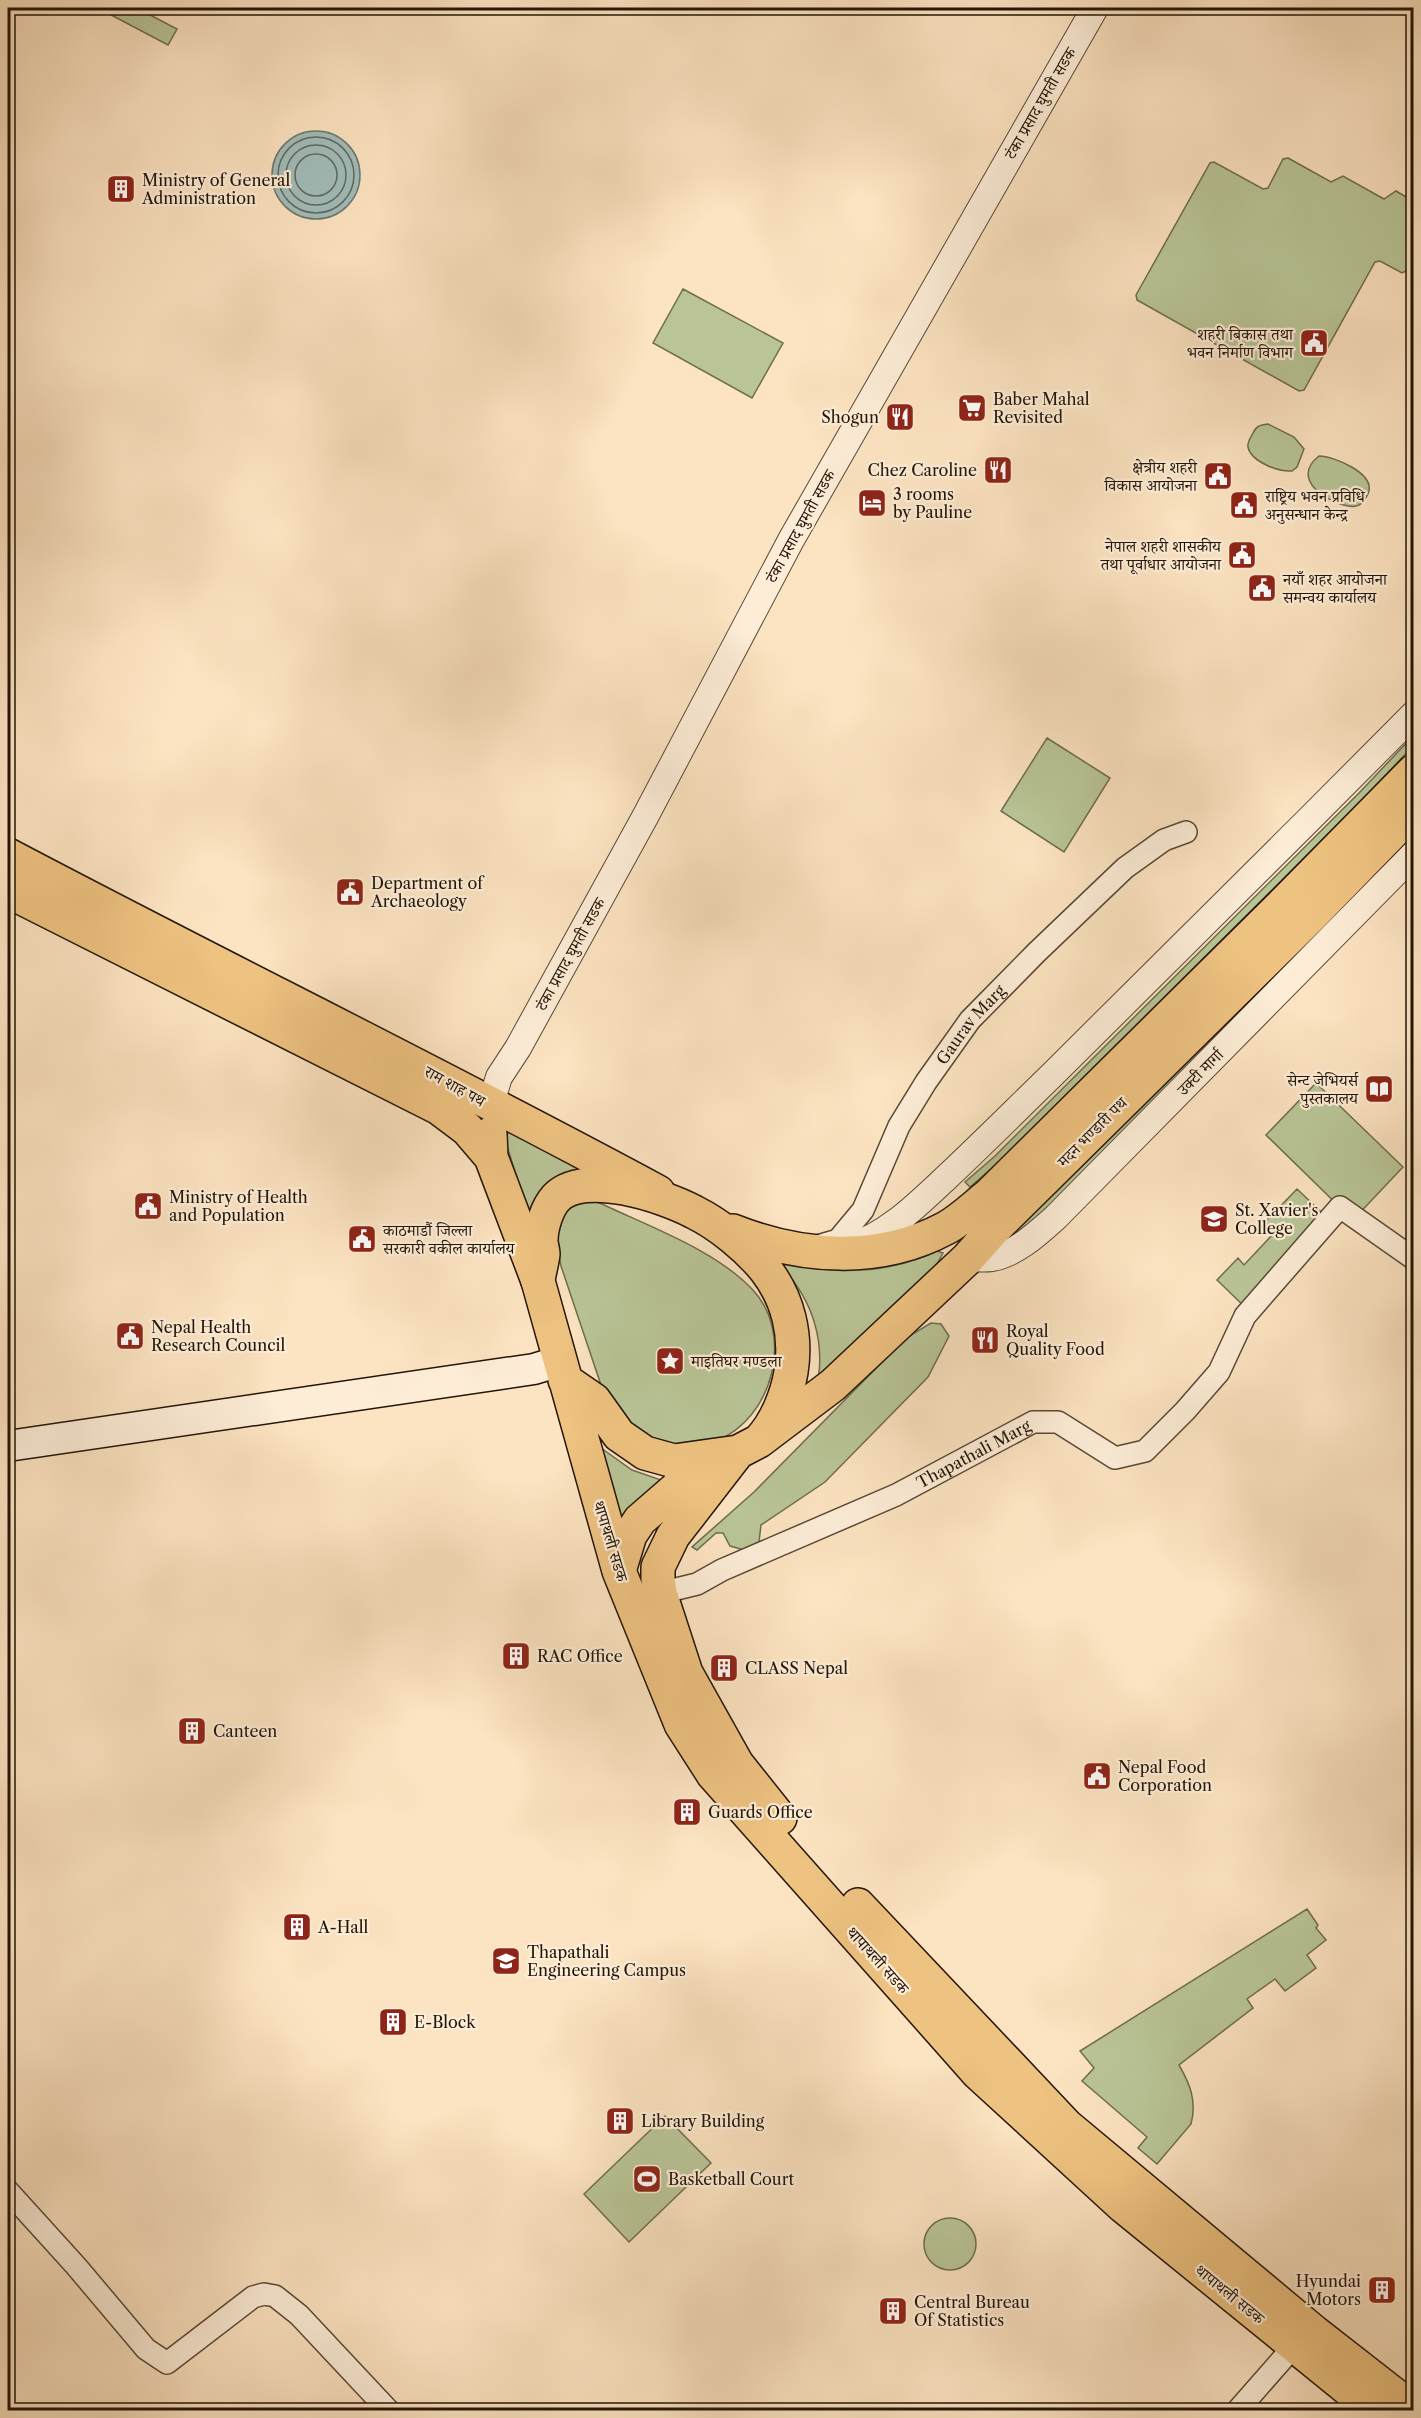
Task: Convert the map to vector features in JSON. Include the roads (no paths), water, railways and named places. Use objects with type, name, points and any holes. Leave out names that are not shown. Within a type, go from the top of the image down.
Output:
[{"type":"main road","name":"मदन भण्डारी पथ","points":[[703,1217],[760,1242],[814,1252],[842,1254],[899,1248],[946,1228],[989,1195],[1286,901],[1413,771]]},
{"type":"main road","name":"मदन भण्डारी पथ","points":[[749,1447],[833,1385],[968,1258],[992,1231],[1312,915],[1413,810]]},
{"type":"main road","name":"राम शाह पथ","points":[[8,855],[491,1103],[489,1124],[491,1157]]},
{"type":"main road","name":"राम शाह पथ","points":[[8,891],[439,1108],[467,1129],[491,1157]]},
{"type":"main road","points":[[8,1446],[534,1369],[563,1370],[594,1400],[619,1435],[632,1445],[658,1457],[674,1461],[691,1460],[749,1447],[777,1414],[789,1381],[793,1339],[789,1316],[780,1293],[765,1269],[742,1246],[703,1217],[491,1103]]},
{"type":"main road","name":"थापाथली सडक","points":[[491,1157],[538,1281],[619,1571],[681,1724],[713,1774],[978,2073],[1123,2206],[1374,2410]]},
{"type":"main road","points":[[538,1281],[543,1253],[542,1228],[550,1208],[561,1194],[571,1189],[590,1185],[622,1188],[657,1197],[703,1217]]},
{"type":"main road","name":"थापाथली सडक","points":[[749,1447],[668,1545],[658,1568],[660,1593],[686,1672],[737,1764],[837,1882],[1067,2126],[1413,2410]]},
{"type":"main road","points":[[619,1571],[630,1535],[640,1520],[678,1487],[691,1460]]},
{"type":"street","name":"टंका प्रसाद घुमती सडक","points":[[516,1050],[645,817],[791,540],[1095,8]]},
{"type":"street","points":[[814,1252],[865,1242],[882,1232],[923,1199],[978,1148],[1413,714]]},
{"type":"street","name":"Gaurav Marg","points":[[814,1252],[838,1240],[863,1210],[899,1126],[926,1082],[970,1020],[1125,868],[1164,840],[1186,832]]},
{"type":"street","name":"उक्टी मार्गा","points":[[968,1258],[992,1258],[1008,1252],[1034,1236],[1056,1217],[1413,855]]},
{"type":"street","points":[[491,1103],[491,1095],[499,1077],[516,1050]]},
{"type":"street","points":[[516,1050],[506,1082],[507,1097],[520,1118]]},
{"type":"street","name":"Thapathali Marg","points":[[660,1593],[697,1584],[722,1570],[896,1495],[1033,1422],[1058,1422],[1115,1458],[1145,1451],[1220,1372],[1245,1316],[1340,1207],[1413,1259]]},
{"type":"street","points":[[8,2191],[76,2266],[146,2349],[167,2363],[253,2297],[264,2294],[275,2296],[299,2315],[388,2410]]},
{"type":"street","points":[[1238,2410],[1294,2346]]},
{"type":"water","points":[[316,131],[333,135],[347,144],[356,158],[360,175],[356,192],[347,206],[333,215],[316,219],[299,215],[285,206],[276,192],[272,175],[276,158],[285,144],[299,135]]},
{"type":"place","name":"Ministry of General Administration","points":[[121,189]]},
{"type":"place","name":"शहरी बिकास तथा भवन निर्माण विभाग","points":[[1314,343]]},
{"type":"place","name":"Baber Mahal Revisited","points":[[972,408]]},
{"type":"place","name":"Shogun","points":[[900,417]]},
{"type":"place","name":"Chez Caroline","points":[[998,470]]},
{"type":"place","name":"क्षेत्रीय शहरी विकास आयोजना","points":[[1218,476]]},
{"type":"place","name":"3 rooms by Pauline","points":[[872,503]]},
{"type":"place","name":"राष्ट्रिय भवन प्रविधि अनुसन्धान केन्द्र","points":[[1244,505]]},
{"type":"place","name":"नेपाल शहरी शासकीय तथा पूर्वाधार आयोजना","points":[[1242,555]]},
{"type":"place","name":"नयाँ शहर आयोजना समन्वय कार्यालय","points":[[1262,588]]},
{"type":"place","name":"Department of Archaeology","points":[[350,892]]},
{"type":"place","name":"सेन्ट जेभियर्स पुस्तकालय","points":[[1379,1089]]},
{"type":"place","name":"Ministry of Health and Population","points":[[148,1206]]},
{"type":"place","name":"St. Xavier's College","points":[[1214,1219]]},
{"type":"place","name":"काठमाडौं जिल्ला सरकारी वकील कार्यालय","points":[[362,1239]]},
{"type":"place","name":"Nepal Health Research Council","points":[[130,1336]]},
{"type":"place","name":"Royal Quality Food","points":[[985,1340]]},
{"type":"place","name":"माइतिघर मण्डला","points":[[670,1361]]},
{"type":"place","name":"RAC Office","points":[[516,1656]]},
{"type":"place","name":"CLASS Nepal","points":[[724,1668]]},
{"type":"place","name":"Canteen","points":[[192,1731]]},
{"type":"place","name":"Nepal Food Corporation","points":[[1097,1776]]},
{"type":"place","name":"Guards Office","points":[[687,1812]]},
{"type":"place","name":"A-Hall","points":[[297,1927]]},
{"type":"place","name":"Thapathali Engineering Campus","points":[[506,1961]]},
{"type":"place","name":"E-Block","points":[[393,2022]]},
{"type":"place","name":"Library Building","points":[[620,2121]]},
{"type":"place","name":"Basketball Court","points":[[647,2179]]},
{"type":"place","name":"Hyundai Motors","points":[[1382,2290]]},
{"type":"place","name":"Central Bureau Of Statistics","points":[[893,2311]]}]
